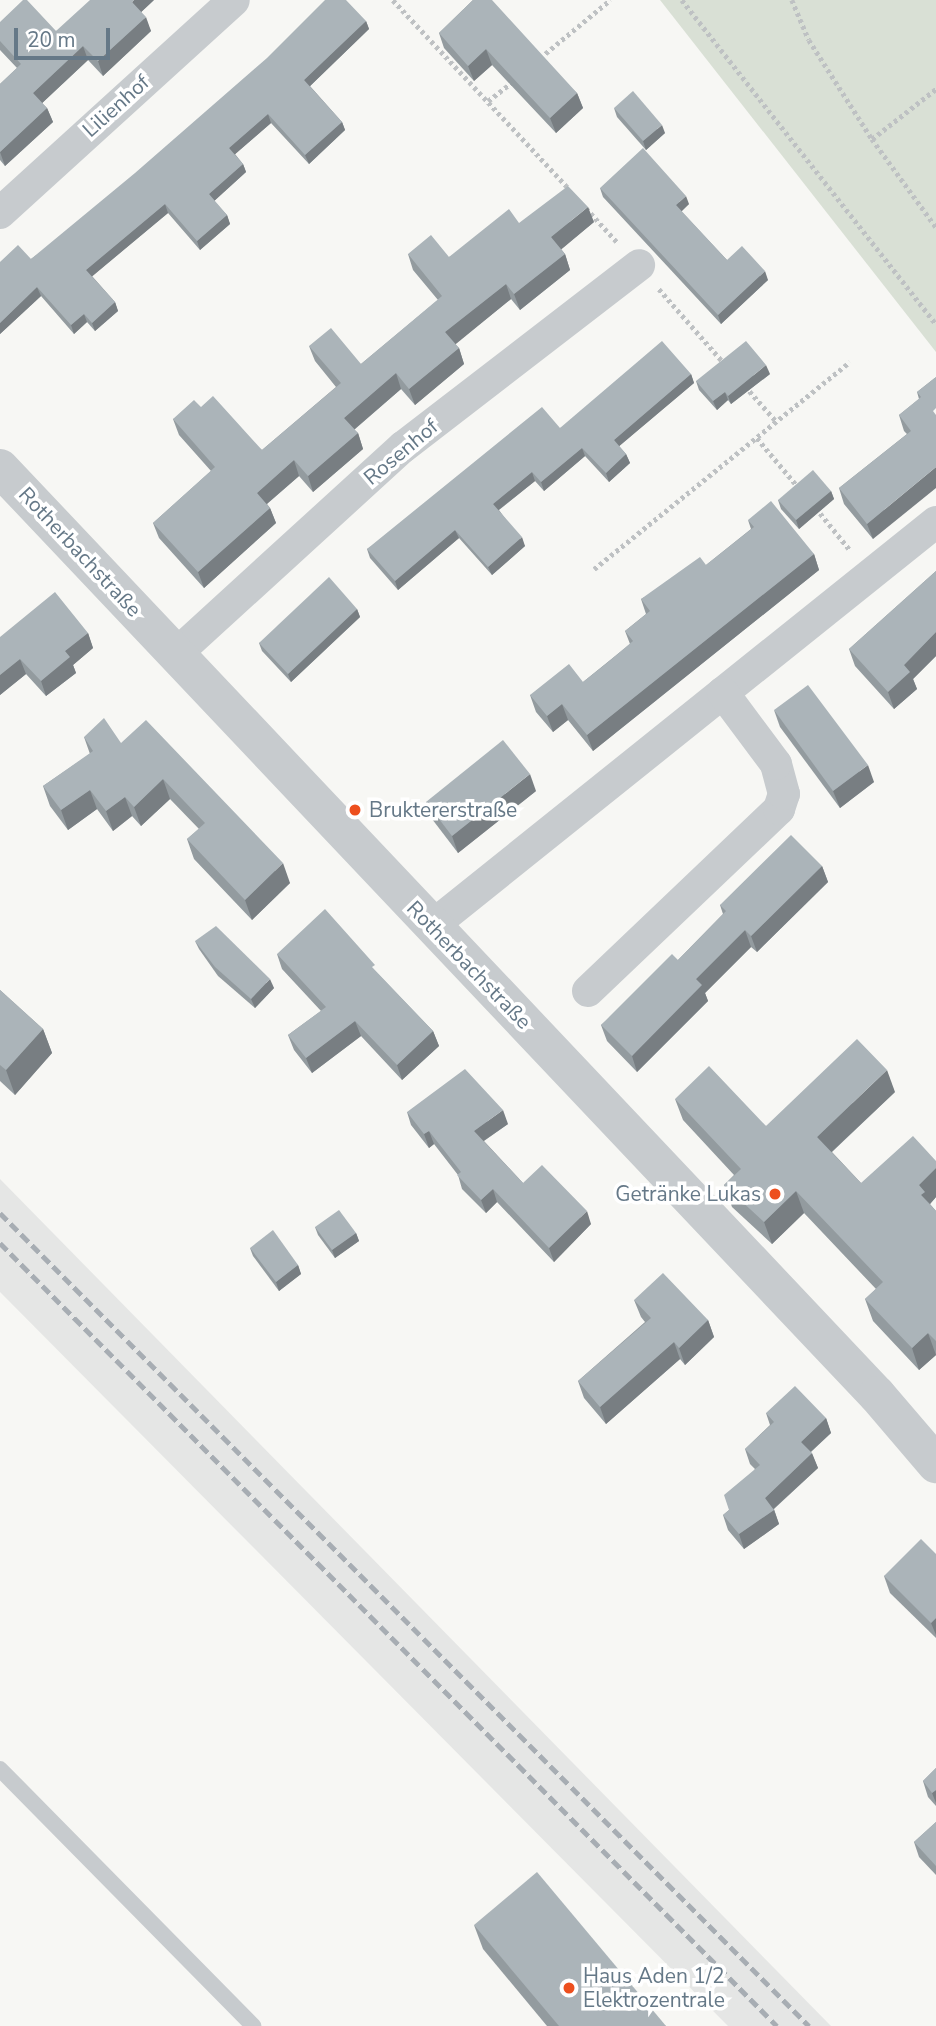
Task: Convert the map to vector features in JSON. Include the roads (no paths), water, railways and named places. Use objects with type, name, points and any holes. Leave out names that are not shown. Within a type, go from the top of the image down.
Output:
[{"type":"street","name":"Lilienhof","points":[[0,213],[234,0]]},
{"type":"street","name":"Rosenhof","points":[[176,654],[403,447],[639,265]]},
{"type":"street","name":"Rotherbachstraße","points":[[0,468],[877,1395],[936,1464]]},
{"type":"street","points":[[432,926],[872,576],[936,522]]},
{"type":"street","points":[[588,991],[779,809],[784,794],[776,764],[723,693]]},
{"type":"lane","points":[[0,1769],[253,2026]]},
{"type":"railway","points":[[0,1213],[809,2026]]},
{"type":"railway","points":[[0,1243],[777,2026]]},
{"type":"place","name":"Bruktererstraße","points":[[355,810]]},
{"type":"place","name":"Getränke Lukas","points":[[775,1194]]},
{"type":"place","name":"Haus Aden 1/2 Elektrozentrale","points":[[569,1988]]}]
